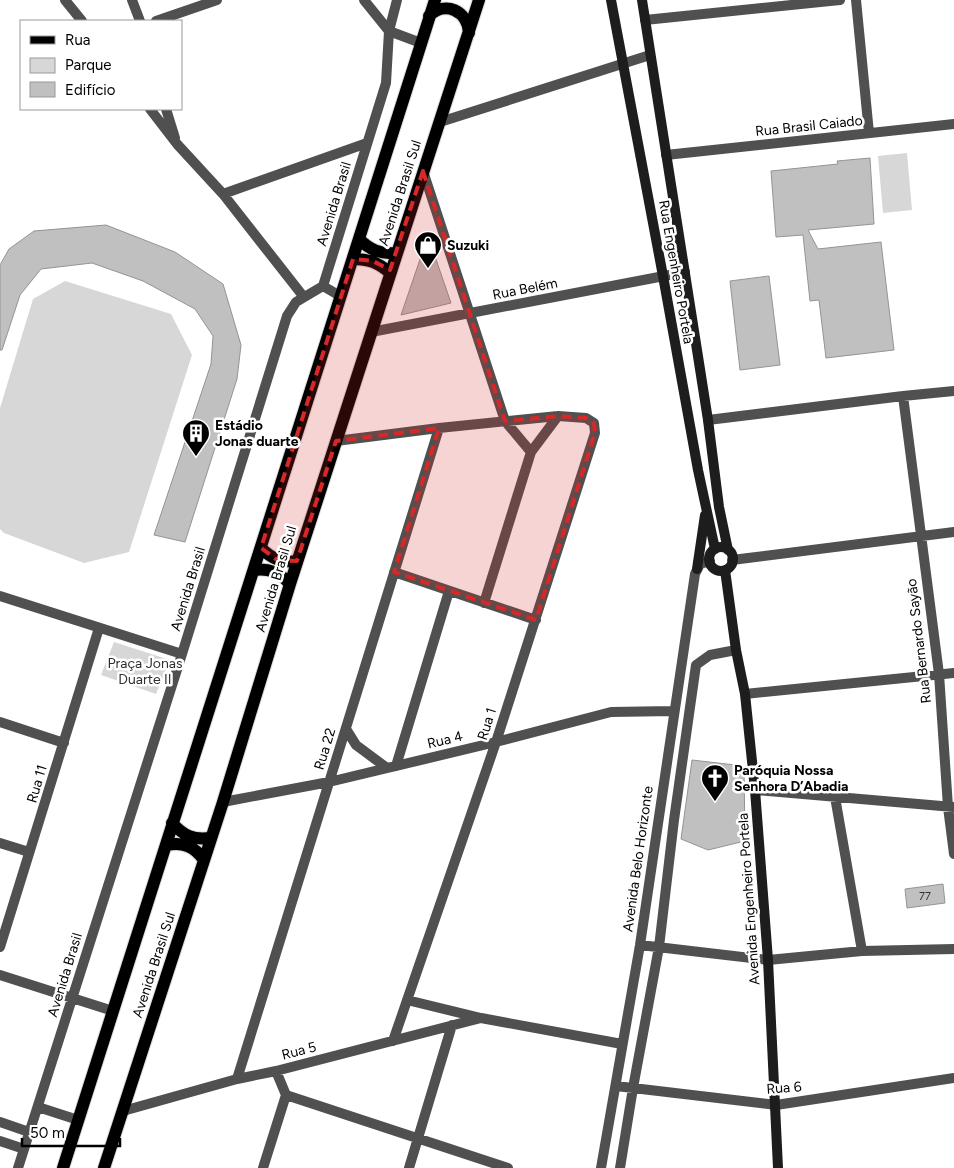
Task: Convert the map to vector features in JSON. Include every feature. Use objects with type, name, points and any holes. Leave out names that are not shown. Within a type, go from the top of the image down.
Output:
[{"type":"main road","name":"Avenida Brasil Sul","points":[[63,1168],[435,0]]},
{"type":"main road","name":"Avenida Brasil Sul","points":[[104,1168],[223,802],[297,561],[479,0]]},
{"type":"main road","points":[[429,16],[432,12],[442,8],[453,8],[463,15],[469,33]]},
{"type":"main road","points":[[359,239],[375,252],[396,253]]},
{"type":"main road","points":[[353,259],[373,261],[390,273]]},
{"type":"main road","points":[[261,548],[277,560],[297,561]]},
{"type":"main road","points":[[254,570],[274,571],[283,576],[290,584]]},
{"type":"main road","points":[[172,823],[180,832],[189,837],[199,839],[210,838]]},
{"type":"main road","points":[[166,845],[175,843],[192,848],[204,860]]},
{"type":"street","points":[[66,0],[81,20]]},
{"type":"street","points":[[132,0],[140,20]]},
{"type":"street","points":[[159,20],[217,0]]},
{"type":"street","points":[[364,0],[389,31],[420,43]]},
{"type":"street","name":"Avenida Brasil","points":[[18,1168],[182,654],[287,316],[296,302],[303,296],[323,286],[386,83],[389,31],[397,0]]},
{"type":"street","name":"Rua Engenheiro Portela","points":[[611,0],[705,509],[715,549]]},
{"type":"street","name":"Rua Engenheiro Portela","points":[[642,0],[708,420],[719,507],[728,550]]},
{"type":"street","points":[[645,20],[840,0]]},
{"type":"street","points":[[856,0],[869,133]]},
{"type":"street","points":[[440,122],[650,55]]},
{"type":"street","points":[[151,110],[177,144],[223,194],[303,296]]},
{"type":"street","points":[[166,110],[177,144]]},
{"type":"street","name":"Rua Brasil Caiado","points":[[666,155],[954,124]]},
{"type":"street","points":[[223,194],[367,143]]},
{"type":"street","points":[[424,172],[505,421],[531,452]]},
{"type":"street","name":"Rua Belém","points":[[371,332],[684,272]]},
{"type":"street","points":[[323,286],[340,296]]},
{"type":"street","points":[[708,420],[954,391]]},
{"type":"street","name":"Rua Bernardo Sayão","points":[[903,396],[939,674],[954,854]]},
{"type":"street","points":[[336,441],[558,416]]},
{"type":"street","points":[[484,603],[531,452],[558,416]]},
{"type":"street","name":"Rua 1","points":[[393,1041],[496,742],[595,434],[594,423],[586,418],[558,416]]},
{"type":"street","name":"Rua 22","points":[[237,1079],[439,428]]},
{"type":"street","points":[[697,569],[705,509]]},
{"type":"street","points":[[732,560],[954,532]]},
{"type":"street","points":[[719,548],[728,550],[731,553],[732,560],[730,566],[725,570],[718,571],[714,569],[710,561],[712,552],[719,548]]},
{"type":"street","points":[[697,569],[700,564],[710,561]]},
{"type":"street","name":"Avenida Belo Horizonte","points":[[601,1168],[640,945],[673,711],[697,569]]},
{"type":"street","name":"Avenida Engenheiro Portela","points":[[725,570],[736,650],[745,694],[755,790],[768,960],[778,1168]]},
{"type":"street","points":[[394,572],[536,620]]},
{"type":"street","points":[[346,729],[361,749],[392,767],[449,591]]},
{"type":"street","points":[[0,596],[182,654]]},
{"type":"street","name":"Rua 11","points":[[0,947],[99,628]]},
{"type":"street","points":[[620,1168],[632,1088],[659,948],[674,820],[696,665],[710,655],[736,650]]},
{"type":"street","points":[[745,694],[954,672]]},
{"type":"street","name":"Rua 4","points":[[223,802],[329,782],[612,712],[673,711]]},
{"type":"street","points":[[0,722],[64,743]]},
{"type":"street","points":[[755,790],[951,807]]},
{"type":"street","points":[[836,797],[862,951]]},
{"type":"street","points":[[0,843],[30,852]]},
{"type":"street","points":[[640,945],[768,960],[862,951],[954,949]]},
{"type":"street","points":[[0,975],[113,1011]]},
{"type":"street","name":"Rua 5","points":[[407,1000],[482,1018],[622,1044]]},
{"type":"street","name":"Rua 5","points":[[123,1111],[237,1079],[482,1018]]},
{"type":"street","points":[[409,1168],[419,1140],[452,1025]]},
{"type":"street","points":[[263,1168],[286,1096],[276,1070]]},
{"type":"street","name":"Rua 6","points":[[616,1086],[776,1105],[954,1078]]},
{"type":"street","points":[[286,1096],[508,1168]]},
{"type":"street","points":[[38,1107],[78,1120]]},
{"type":"street","points":[[0,1122],[29,1132]]},
{"type":"street","points":[[0,1141],[24,1149]]},
{"type":"highlighted area","points":[[423,171],[505,421],[558,416],[586,418],[594,423],[595,433],[536,620],[394,572],[439,428],[336,441],[297,561],[277,560],[261,548],[353,259],[373,261],[390,270]]},
{"type":"green space","points":[[907,153],[912,210],[883,213],[878,156]]},
{"type":"green space","points":[[65,281],[171,314],[192,355],[129,552],[84,563],[4,533],[0,529],[0,408],[33,299]]},
{"type":"green space","name":"Praça Jonas Duarte II","points":[[114,642],[170,660],[156,694],[101,675]]},
{"type":"building","points":[[870,158],[874,224],[808,230],[818,249],[881,242],[894,350],[826,358],[819,300],[810,301],[803,235],[776,237],[771,171],[838,164],[837,161]]},
{"type":"building","name":"Estádio Jonas duarte","points":[[106,225],[175,252],[223,284],[241,345],[237,379],[185,542],[154,535],[211,364],[213,336],[195,309],[143,281],[92,263],[41,269],[20,295],[2,350],[0,350],[0,265],[9,249],[34,231]]},
{"type":"building","name":"Suzuki","points":[[428,236],[451,303],[401,315]]},
{"type":"building","points":[[769,276],[780,365],[740,370],[730,281]]},
{"type":"building","name":"Paróquia Nossa Senhora D’Abadia","points":[[692,760],[744,766],[745,841],[708,850],[681,839]]},
{"type":"building","points":[[943,884],[945,903],[907,908],[905,889]]},
{"type":"place","name":"Suzuki","points":[[428,269]]},
{"type":"place","name":"Estádio Jonas duarte","points":[[196,457]]},
{"type":"place","name":"Paróquia Nossa Senhora D’Abadia","points":[[715,802]]}]
